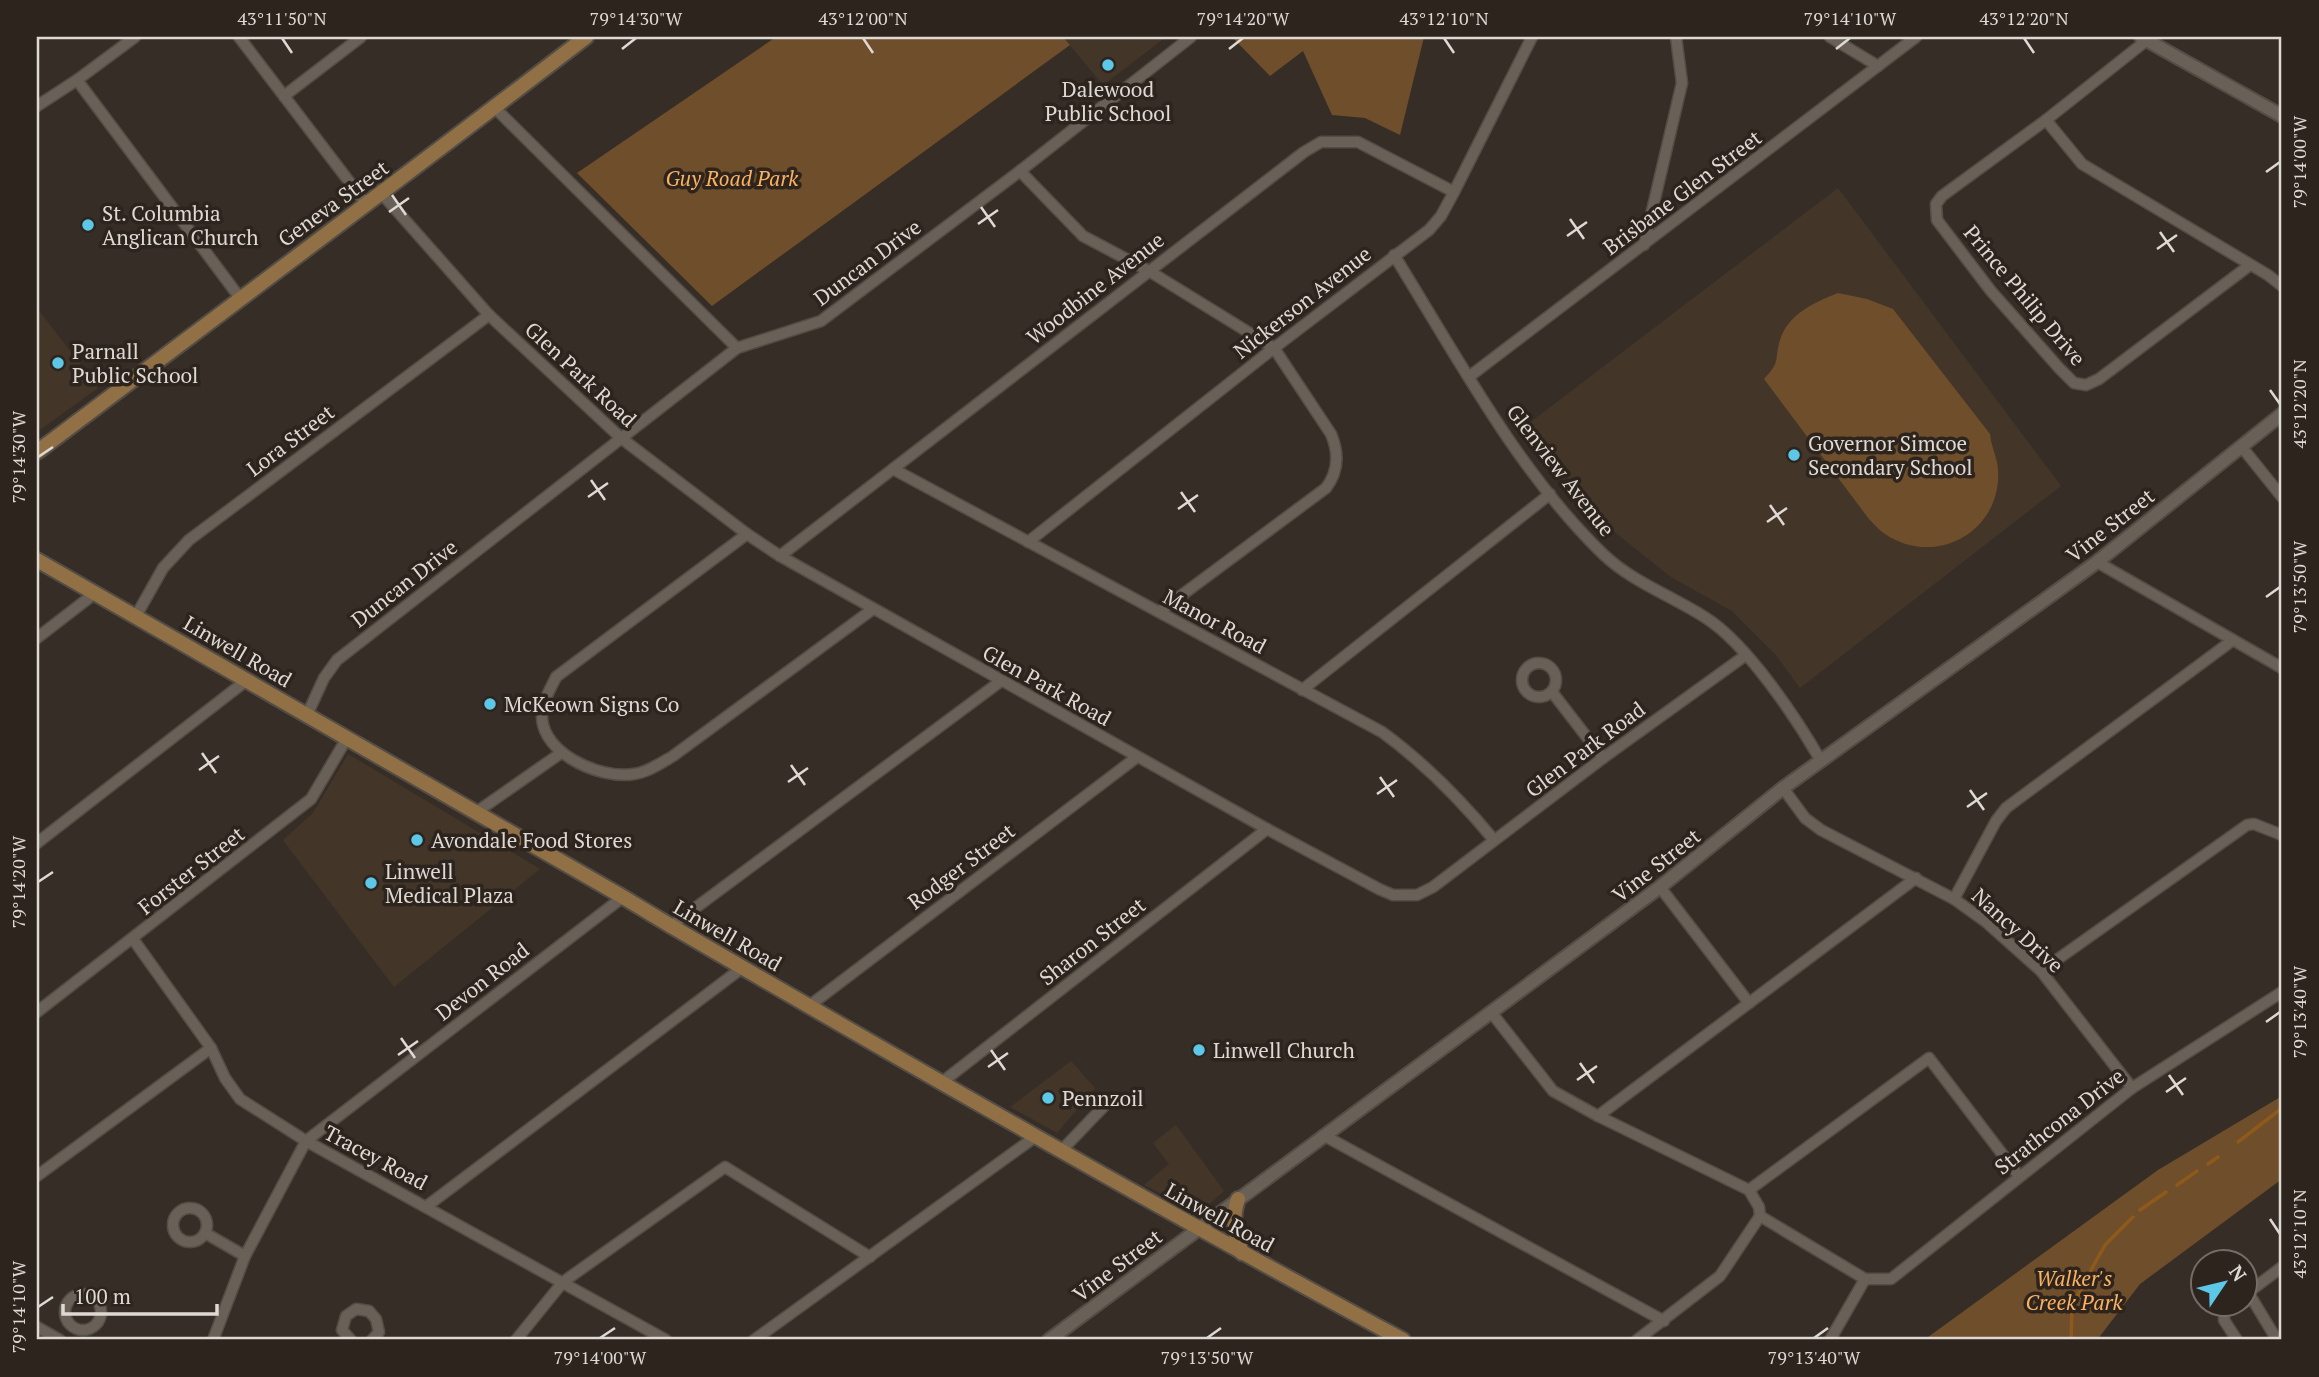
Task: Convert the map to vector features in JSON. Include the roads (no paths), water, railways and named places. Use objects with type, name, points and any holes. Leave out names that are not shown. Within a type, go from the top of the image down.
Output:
[{"type":"main road","name":"Geneva Street","points":[[37,452],[382,194],[586,37]]},
{"type":"main road","name":"Linwell Road","points":[[37,560],[1035,1137],[1242,1254],[1402,1340]]},
{"type":"main road","points":[[1238,1199],[1233,1219],[1242,1254]]},
{"type":"street","points":[[37,106],[78,80],[135,37]]},
{"type":"street","points":[[239,37],[367,205]]},
{"type":"street","points":[[284,96],[361,37]]},
{"type":"street","name":"Duncan Drive","points":[[307,715],[324,678],[337,660],[737,348],[821,321],[1020,171],[1191,37]]},
{"type":"street","name":"Nickerson Avenue","points":[[1028,542],[1429,230],[1441,216],[1454,192],[1532,37]]},
{"type":"street","points":[[1644,245],[1682,82],[1676,37]]},
{"type":"street","points":[[1830,37],[1878,66]]},
{"type":"street","name":"Brisbane Glen Street","points":[[1470,376],[1916,37]]},
{"type":"street","points":[[2144,38],[2282,116]]},
{"type":"street","name":"Prince Philip Drive","points":[[2144,38],[2046,120],[1942,196],[1936,204],[1937,220],[1991,291],[2074,383],[2086,385],[2099,379],[2250,265]]},
{"type":"street","points":[[78,80],[240,298]]},
{"type":"street","points":[[494,107],[737,348]]},
{"type":"street","points":[[2046,120],[2082,164],[2282,286]]},
{"type":"street","name":"Woodbine Avenue","points":[[780,556],[1304,152],[1321,142],[1358,142],[1454,192]]},
{"type":"street","points":[[1020,171],[1083,236],[1149,271],[1274,348],[1331,434],[1337,449],[1335,476],[1326,488],[1159,612]]},
{"type":"street","name":"Glen Park Road","points":[[382,194],[489,315],[621,438],[747,534],[873,609],[1267,830],[1393,895],[1417,895],[1433,887],[1746,655]]},
{"type":"street","name":"Glenview Avenue","points":[[1394,255],[1522,458],[1550,494],[1604,555],[1655,590],[1707,618],[1730,637],[1781,699],[1821,761]]},
{"type":"street","name":"Lora Street","points":[[136,617],[163,568],[189,540],[489,315]]},
{"type":"street","name":"Vine Street","points":[[1049,1340],[1660,887],[1783,788],[2097,562],[2282,414]]},
{"type":"street","points":[[2241,446],[2282,497]]},
{"type":"street","name":"Manor Road","points":[[892,469],[1382,732],[1456,795],[1494,840]]},
{"type":"street","points":[[1302,690],[1550,494]]},
{"type":"street","points":[[747,534],[556,677],[542,708],[546,736],[561,753],[587,767],[617,775],[635,774],[653,768],[873,609]]},
{"type":"street","points":[[2097,562],[2282,668]]},
{"type":"street","points":[[37,638],[94,594]]},
{"type":"street","points":[[1954,899],[1996,821],[2006,808],[2233,640]]},
{"type":"street","points":[[37,843],[247,680]]},
{"type":"street","points":[[671,926],[1001,681]]},
{"type":"street","points":[[1552,692],[1604,758]]},
{"type":"street","name":"Forster Street","points":[[37,1012],[311,799],[347,738]]},
{"type":"street","points":[[475,813],[561,753]]},
{"type":"street","name":"Rodger Street","points":[[809,1006],[1137,757]]},
{"type":"street","name":"Nancy Drive","points":[[1783,788],[1805,818],[1821,830],[1954,899],[1986,922],[2041,971],[2132,1088]]},
{"type":"street","points":[[2041,971],[2247,825],[2254,824],[2282,835]]},
{"type":"street","name":"Sharon Street","points":[[941,1083],[1267,830]]},
{"type":"street","points":[[1598,1116],[1916,878]]},
{"type":"street","points":[[1660,887],[1749,1003]]},
{"type":"street","name":"Devon Road","points":[[213,1340],[245,1256],[306,1141],[624,897]]},
{"type":"street","name":"Tracey Road","points":[[133,939],[211,1048],[225,1077],[240,1099],[306,1141],[666,1340]]},
{"type":"street","points":[[427,1206],[742,968]]},
{"type":"street","name":"Strathcona Drive","points":[[1865,1279],[1891,1279],[2132,1088],[2282,992]]},
{"type":"street","points":[[1491,1012],[1553,1091],[1749,1190],[1759,1207],[1760,1216],[1720,1276],[1637,1340]]},
{"type":"street","points":[[37,1176],[211,1048]]},
{"type":"street","points":[[1749,1190],[1929,1058],[2019,1176]]},
{"type":"street","points":[[1061,1151],[1107,1103]]},
{"type":"street","points":[[1323,1135],[1664,1321]]},
{"type":"street","points":[[754,1340],[1035,1137]]},
{"type":"street","points":[[516,1340],[563,1282],[725,1167],[870,1257]]},
{"type":"street","points":[[1760,1216],[1865,1279],[1829,1340]]},
{"type":"street","points":[[205,1233],[245,1256]]},
{"type":"street","points":[[2260,1283],[2282,1267]]},
{"type":"street","points":[[351,1340],[342,1330],[346,1316],[356,1310],[369,1311],[376,1319],[379,1332],[372,1340]]},
{"type":"street","points":[[2260,1313],[2277,1340]]},
{"type":"street","points":[[2224,1318],[2237,1340]]},
{"type":"street","points":[[37,1327],[61,1340],[72,1327]]},
{"type":"waterway","points":[[2238,1142],[2282,1108]]},
{"type":"waterway","points":[[2208,1164],[2218,1157]]},
{"type":"waterway","points":[[2177,1185],[2197,1171]]},
{"type":"waterway","points":[[2140,1210],[2166,1192]]},
{"type":"waterway","points":[[2086,1279],[2105,1245],[2133,1217]]},
{"type":"waterway","points":[[2071,1340],[2072,1310],[2081,1288]]},
{"type":"place","name":"Dalewood Public School","points":[[1108,65]]},
{"type":"place","name":"St. Columbia Anglican Church","points":[[88,225]]},
{"type":"place","name":"Parnall Public School","points":[[58,363]]},
{"type":"place","name":"Governor Simcoe Secondary School","points":[[1794,455]]},
{"type":"place","name":"McKeown Signs Co","points":[[490,704]]},
{"type":"place","name":"Avondale Food Stores","points":[[417,840]]},
{"type":"place","name":"Linwell Medical Plaza","points":[[371,883]]},
{"type":"place","name":"Linwell Church","points":[[1199,1050]]},
{"type":"place","name":"Pennzoil","points":[[1048,1098]]},
{"type":"park label","name":"Guy Road Park","points":[[732,178]]},
{"type":"park label","name":"Walker's Creek Park","points":[[2074,1290]]}]
